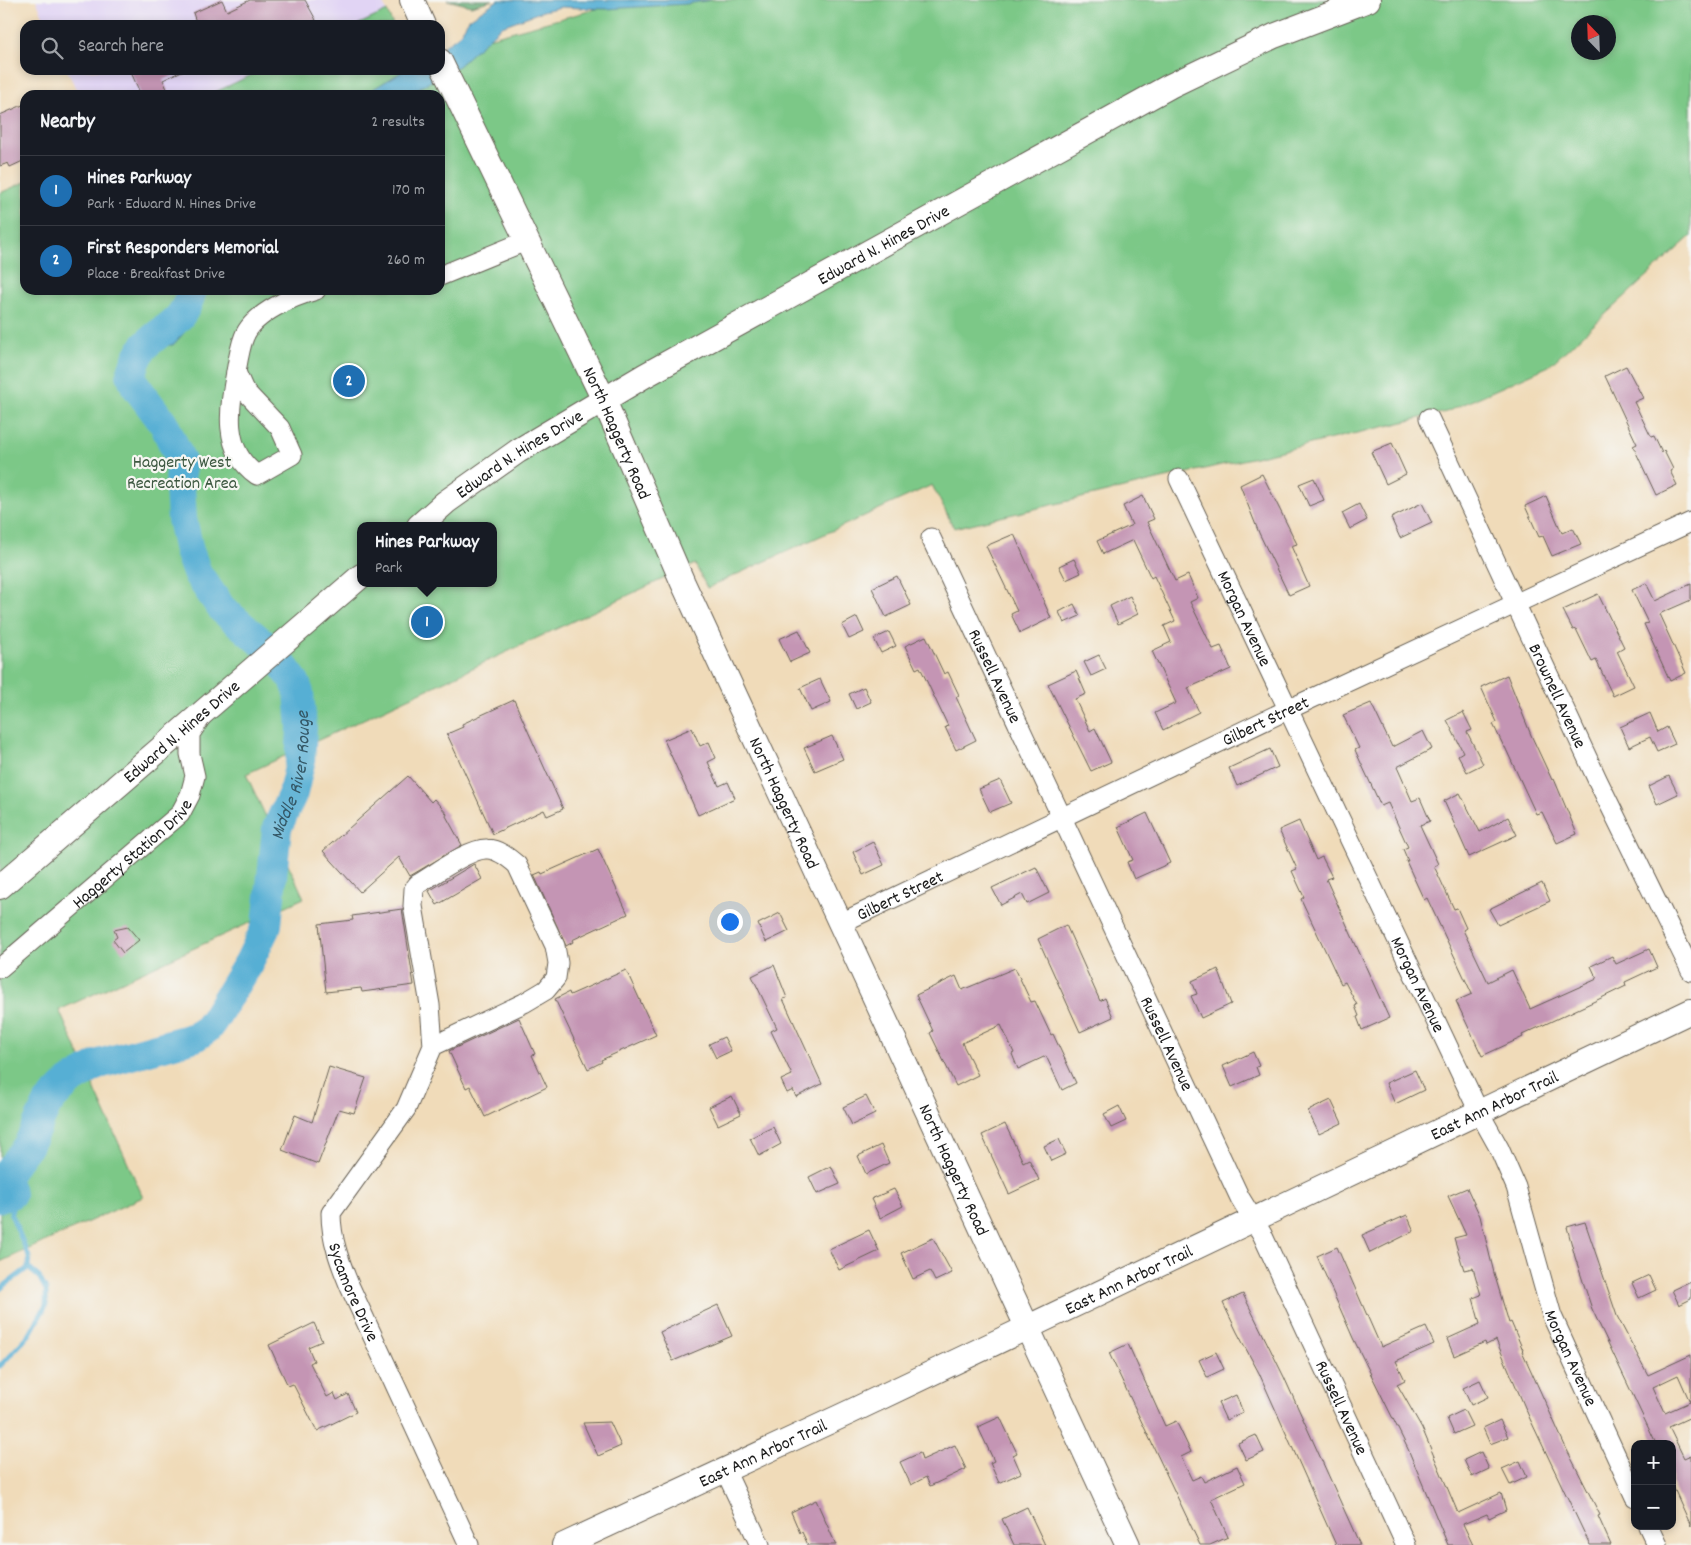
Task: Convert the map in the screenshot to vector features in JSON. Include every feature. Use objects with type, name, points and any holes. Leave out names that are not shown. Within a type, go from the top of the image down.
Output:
[{"type":"street","points":[[412,0],[421,20]]},
{"type":"street","name":"Edward N. Hines Drive","points":[[423,522],[446,502],[518,451],[603,398],[1170,86],[1274,36],[1368,0]]},
{"type":"street","name":"North Haggerty Road","points":[[445,72],[603,398],[683,582],[1128,1545]]},
{"type":"street","points":[[445,274],[526,241]]},
{"type":"street","points":[[236,372],[244,390],[280,428],[292,455],[256,475],[246,468],[233,442],[230,426],[229,411],[236,372],[245,335],[258,320],[273,308],[304,295]]},
{"type":"street","name":"Brownell Avenue","points":[[1430,418],[1598,781],[1691,971]]},
{"type":"street","name":"Morgan Avenue","points":[[1179,479],[1478,1112],[1499,1148],[1516,1187],[1552,1316],[1631,1488]]},
{"type":"street","name":"Gilbert Street","points":[[841,923],[1288,710],[1691,522]]},
{"type":"street","name":"Russell Avenue","points":[[931,538],[1240,1198],[1266,1241],[1406,1545]]},
{"type":"street","name":"Edward N. Hines Drive","points":[[0,887],[357,579]]},
{"type":"street","name":"Haggerty Station Drive","points":[[0,968],[180,814],[190,795],[195,776],[190,754],[190,734],[205,710]]},
{"type":"street","points":[[487,849],[506,856],[517,865],[555,946],[558,963],[556,978],[546,990],[524,1003],[433,1046],[430,1006],[413,906],[414,889],[418,884],[475,851],[487,849]]},
{"type":"street","name":"East Ann Arbor Trail","points":[[564,1545],[1254,1220],[1691,1011]]},
{"type":"street","name":"Sycamore Drive","points":[[433,1046],[406,1110],[331,1213],[331,1228],[339,1260],[350,1287],[469,1545]]},
{"type":"street","points":[[725,1470],[760,1545]]},
{"type":"street","points":[[1650,1530],[1657,1545]]},
{"type":"shaded area","points":[[36,0],[381,0],[387,11],[368,20],[45,20]]},
{"type":"shaded area","points":[[69,75],[251,75],[220,90],[77,90]]},
{"type":"green space","points":[[447,0],[493,0],[471,6]]},
{"type":"green space","name":"Haggerty West Recreation Area","points":[[630,0],[1691,0],[1691,236],[1549,366],[1446,412],[954,528],[932,485],[707,588],[695,564],[246,774],[304,898],[59,1010],[143,1197],[0,1262],[0,193],[20,184],[20,295],[445,295],[445,90],[220,90],[251,75],[445,75],[445,64],[462,45]]},
{"type":"green space","points":[[387,11],[391,20],[368,20]]},
{"type":"water","points":[[498,0],[711,0],[686,4],[606,9],[561,7],[543,11],[502,26],[457,67],[445,74],[445,45],[459,35],[469,19]]},
{"type":"water","points":[[397,75],[442,75],[415,90],[371,90]]},
{"type":"water","points":[[180,295],[200,295],[183,334],[173,345],[156,345],[146,357],[145,367],[131,374],[124,362],[133,345],[160,329],[169,318]]},
{"type":"building","points":[[222,0],[227,11],[250,0],[305,0],[316,20],[195,20],[193,13]]},
{"type":"building","points":[[132,75],[174,75],[163,80],[168,90],[139,90]]},
{"type":"building","points":[[20,106],[20,162],[10,167],[8,163],[0,166],[0,115]]},
{"type":"building","points":[[1626,366],[1643,398],[1634,402],[1651,437],[1654,436],[1662,453],[1664,451],[1673,469],[1670,471],[1677,485],[1656,495],[1633,446],[1637,444],[1605,376]]},
{"type":"building","points":[[1392,443],[1406,474],[1386,484],[1371,452]]},
{"type":"building","points":[[1262,474],[1297,544],[1291,546],[1309,586],[1289,595],[1259,533],[1240,485]]},
{"type":"building","points":[[1314,478],[1324,500],[1309,506],[1299,484]]},
{"type":"building","points":[[1143,496],[1154,519],[1147,522],[1175,581],[1188,575],[1198,598],[1190,602],[1213,649],[1221,646],[1231,669],[1188,688],[1199,712],[1163,730],[1155,713],[1176,703],[1152,651],[1171,642],[1164,626],[1175,621],[1154,576],[1151,578],[1133,540],[1103,554],[1097,541],[1132,525],[1123,506]]},
{"type":"building","points":[[1546,496],[1562,533],[1573,528],[1581,544],[1552,556],[1543,536],[1539,537],[1525,506]]},
{"type":"building","points":[[1422,503],[1432,523],[1400,538],[1391,518]]},
{"type":"building","points":[[1359,504],[1367,520],[1350,529],[1342,513]]},
{"type":"building","points":[[1014,534],[1051,618],[1020,633],[1011,614],[1017,611],[986,546]]},
{"type":"building","points":[[1074,559],[1081,573],[1066,580],[1059,566]]},
{"type":"building","points":[[897,576],[911,605],[886,617],[872,588]]},
{"type":"building","points":[[1646,583],[1655,601],[1691,584],[1691,600],[1659,614],[1686,673],[1670,681],[1644,624],[1648,623],[1632,590]]},
{"type":"building","points":[[1598,594],[1624,647],[1617,651],[1634,686],[1613,696],[1596,660],[1592,662],[1576,629],[1573,630],[1563,610]]},
{"type":"building","points":[[1130,596],[1138,614],[1118,624],[1110,606]]},
{"type":"building","points":[[1074,604],[1080,616],[1064,623],[1059,612]]},
{"type":"building","points":[[857,617],[864,632],[849,639],[842,625]]},
{"type":"building","points":[[799,630],[810,653],[790,662],[779,639]]},
{"type":"building","points":[[889,632],[896,646],[881,653],[874,639]]},
{"type":"building","points":[[926,636],[944,674],[948,672],[959,695],[956,697],[976,740],[956,750],[945,727],[948,726],[920,667],[916,669],[905,646]]},
{"type":"building","points":[[1099,655],[1106,669],[1091,676],[1084,662]]},
{"type":"building","points":[[1076,671],[1086,694],[1075,699],[1090,731],[1095,728],[1111,762],[1091,771],[1048,684]]},
{"type":"building","points":[[1507,675],[1531,735],[1552,780],[1554,779],[1577,834],[1557,843],[1542,812],[1536,814],[1493,724],[1497,722],[1481,687]]},
{"type":"building","points":[[820,679],[831,702],[811,711],[800,688]]},
{"type":"building","points":[[864,687],[871,702],[856,709],[849,694]]},
{"type":"building","points":[[514,700],[563,809],[547,816],[544,810],[493,834],[447,734],[463,727],[462,724]]},
{"type":"building","points":[[1371,703],[1392,747],[1423,731],[1432,749],[1397,767],[1412,801],[1420,798],[1430,821],[1420,825],[1438,864],[1434,866],[1454,909],[1457,908],[1466,928],[1463,930],[1488,982],[1512,970],[1530,1009],[1597,979],[1591,966],[1612,956],[1616,964],[1649,949],[1657,967],[1625,982],[1626,986],[1482,1056],[1456,1001],[1472,994],[1427,898],[1424,900],[1406,861],[1408,861],[1403,849],[1408,847],[1388,803],[1381,806],[1355,750],[1359,748],[1343,715]]},
{"type":"building","points":[[1463,712],[1472,730],[1467,732],[1483,764],[1467,772],[1458,755],[1463,752],[1447,720]]},
{"type":"building","points":[[1650,713],[1658,732],[1667,727],[1675,744],[1657,752],[1650,737],[1629,747],[1620,727]]},
{"type":"building","points":[[692,728],[700,746],[709,742],[716,758],[708,762],[719,786],[728,782],[735,798],[698,815],[664,740]]},
{"type":"building","points":[[832,736],[843,759],[815,771],[804,748]]},
{"type":"building","points":[[1270,749],[1278,767],[1237,786],[1229,768]]},
{"type":"building","points":[[408,776],[431,802],[434,799],[447,814],[446,816],[462,845],[410,876],[399,857],[360,892],[323,851]]},
{"type":"building","points":[[1669,776],[1678,794],[1657,804],[1649,786]]},
{"type":"building","points":[[1000,780],[1011,803],[990,812],[979,789]]},
{"type":"building","points":[[1460,793],[1480,832],[1508,817],[1517,835],[1469,857],[1444,801]]},
{"type":"building","points":[[1147,813],[1170,863],[1134,879],[1127,862],[1133,860],[1118,827]]},
{"type":"building","points":[[1299,821],[1316,860],[1322,857],[1332,877],[1326,879],[1389,1018],[1362,1030],[1357,1017],[1359,1016],[1355,1006],[1357,1005],[1345,982],[1341,984],[1301,899],[1304,897],[1292,871],[1297,869],[1279,830]]},
{"type":"building","points":[[873,842],[884,865],[863,875],[853,852]]},
{"type":"building","points":[[598,849],[628,914],[572,940],[573,942],[566,946],[534,875],[541,872],[542,874]]},
{"type":"building","points":[[474,864],[482,879],[437,905],[429,891]]},
{"type":"building","points":[[1036,867],[1049,893],[1027,904],[1022,894],[1001,905],[992,888]]},
{"type":"building","points":[[1542,883],[1550,901],[1498,925],[1489,909]]},
{"type":"building","points":[[402,909],[414,985],[362,992],[361,988],[326,992],[319,924],[353,920],[352,916]]},
{"type":"building","points":[[780,913],[789,931],[766,942],[758,924]]},
{"type":"building","points":[[1066,925],[1100,1001],[1105,998],[1113,1017],[1080,1032],[1038,939]]},
{"type":"building","points":[[128,927],[139,940],[123,953],[113,940],[117,937],[114,930]]},
{"type":"building","points":[[774,965],[787,998],[783,999],[822,1084],[796,1097],[793,1090],[787,1093],[781,1080],[792,1075],[771,1031],[777,1028],[752,976]]},
{"type":"building","points":[[1015,968],[1031,1002],[1035,1001],[1051,1035],[1053,1034],[1076,1083],[1062,1090],[1046,1056],[1018,1069],[1012,1054],[1014,1053],[1001,1025],[962,1043],[978,1075],[956,1086],[930,1033],[933,1031],[916,995],[956,976],[962,990]]},
{"type":"building","points":[[1218,969],[1231,1004],[1201,1018],[1191,996],[1197,994],[1192,981]]},
{"type":"building","points":[[626,970],[656,1035],[601,1060],[602,1062],[588,1069],[555,999],[569,992],[570,995]]},
{"type":"building","points":[[519,1018],[535,1054],[532,1055],[547,1087],[485,1117],[470,1086],[466,1088],[449,1051]]},
{"type":"building","points":[[724,1037],[731,1051],[716,1058],[709,1044]]},
{"type":"building","points":[[1253,1052],[1259,1066],[1256,1067],[1259,1075],[1232,1087],[1223,1066]]},
{"type":"building","points":[[329,1067],[366,1078],[354,1113],[339,1109],[318,1164],[282,1150],[295,1115],[312,1122]]},
{"type":"building","points":[[1415,1070],[1424,1090],[1395,1104],[1386,1083]]},
{"type":"building","points":[[732,1096],[741,1114],[718,1125],[709,1107]]},
{"type":"building","points":[[866,1096],[875,1114],[852,1125],[843,1107]]},
{"type":"building","points":[[1331,1100],[1342,1123],[1319,1134],[1308,1111]]},
{"type":"building","points":[[1119,1106],[1126,1121],[1111,1128],[1104,1114]]},
{"type":"building","points":[[1005,1124],[1023,1162],[1029,1159],[1039,1180],[1009,1194],[982,1135]]},
{"type":"building","points":[[773,1127],[781,1144],[759,1156],[750,1138]]},
{"type":"building","points":[[1059,1139],[1066,1154],[1051,1161],[1044,1146]]},
{"type":"building","points":[[881,1145],[889,1163],[866,1174],[858,1156]]},
{"type":"building","points":[[831,1166],[840,1184],[817,1194],[809,1177]]},
{"type":"building","points":[[1467,1188],[1480,1216],[1509,1323],[1511,1322],[1522,1351],[1566,1448],[1600,1515],[1598,1516],[1611,1545],[1590,1545],[1530,1419],[1496,1340],[1486,1345],[1485,1342],[1454,1356],[1447,1339],[1480,1324],[1473,1298],[1481,1295],[1473,1268],[1464,1270],[1454,1238],[1466,1235],[1448,1196]]},
{"type":"building","points":[[894,1189],[903,1206],[880,1218],[871,1199]]},
{"type":"building","points":[[1407,1215],[1414,1231],[1370,1253],[1362,1235]]},
{"type":"building","points":[[1585,1222],[1617,1316],[1648,1375],[1691,1355],[1691,1417],[1669,1427],[1675,1440],[1654,1440],[1592,1309],[1567,1227]],"holes":[[[1678,1375],[1690,1402],[1665,1413],[1653,1387]]]},
{"type":"building","points":[[869,1230],[879,1251],[839,1270],[829,1249]]},
{"type":"building","points":[[933,1238],[952,1273],[935,1281],[930,1271],[913,1279],[901,1253]]},
{"type":"building","points":[[1337,1247],[1381,1347],[1426,1327],[1434,1344],[1396,1361],[1405,1380],[1397,1384],[1422,1428],[1458,1513],[1501,1493],[1506,1510],[1489,1518],[1487,1514],[1463,1524],[1473,1545],[1448,1545],[1408,1449],[1353,1338],[1317,1256]]},
{"type":"building","points":[[1649,1275],[1656,1290],[1639,1298],[1632,1283]]},
{"type":"building","points":[[1691,1281],[1691,1299],[1679,1305],[1672,1290]]},
{"type":"building","points":[[1243,1294],[1284,1377],[1360,1545],[1336,1545],[1259,1373],[1223,1303]]},
{"type":"building","points":[[718,1305],[732,1336],[673,1361],[660,1332]]},
{"type":"building","points":[[314,1323],[322,1341],[308,1347],[314,1361],[310,1363],[327,1397],[334,1393],[337,1400],[348,1394],[356,1412],[317,1431],[293,1384],[288,1386],[269,1345]]},
{"type":"building","points":[[1128,1344],[1165,1426],[1176,1421],[1191,1452],[1181,1457],[1192,1480],[1201,1476],[1204,1482],[1237,1466],[1245,1483],[1211,1499],[1228,1537],[1210,1545],[1200,1545],[1109,1353]]},
{"type":"building","points":[[1216,1352],[1224,1369],[1207,1377],[1199,1360]]},
{"type":"building","points":[[1480,1380],[1488,1397],[1471,1405],[1463,1388]]},
{"type":"building","points":[[1236,1395],[1243,1412],[1226,1420],[1218,1403]]},
{"type":"building","points":[[1464,1410],[1472,1426],[1454,1434],[1447,1418]]},
{"type":"building","points":[[1000,1417],[1017,1453],[1013,1455],[1021,1473],[999,1483],[990,1463],[994,1461],[978,1427]]},
{"type":"building","points":[[1500,1420],[1508,1437],[1490,1444],[1483,1428]]},
{"type":"building","points":[[610,1422],[621,1446],[598,1456],[583,1423]]},
{"type":"building","points":[[1256,1435],[1264,1452],[1246,1460],[1238,1443]]},
{"type":"building","points":[[1676,1441],[1684,1458],[1691,1455],[1691,1526],[1676,1493]]},
{"type":"building","points":[[955,1445],[966,1469],[930,1486],[926,1477],[911,1485],[900,1462],[920,1453],[922,1460]]},
{"type":"building","points":[[1481,1452],[1489,1469],[1472,1477],[1464,1460]]},
{"type":"building","points":[[1520,1461],[1527,1477],[1510,1485],[1502,1469]]},
{"type":"building","points":[[816,1500],[836,1545],[808,1545],[802,1532],[800,1533],[791,1512]]},
{"type":"building","points":[[1027,1507],[1045,1545],[1014,1545],[1002,1519]]},
{"type":"waterway","name":"Middle River Rouge","points":[[0,1198],[11,1194],[4,1177],[28,1145],[48,1103],[69,1082],[99,1064],[195,1037],[207,1029],[249,962],[267,925],[277,828],[293,793],[300,763],[302,728],[299,693],[295,682],[273,652],[222,609],[197,573],[189,551],[182,519],[181,461],[164,424],[135,385],[131,374],[142,350],[180,316],[190,295]]},
{"type":"waterway","points":[[0,1289],[28,1268],[29,1257],[11,1214],[13,1203],[11,1194]]},
{"type":"waterway","points":[[0,1366],[30,1334],[46,1305],[46,1290],[39,1277],[28,1268]]},
{"type":"place","name":"First Responders Memorial","points":[[349,381]]},
{"type":"place","name":"Hines Parkway","points":[[427,622]]}]
